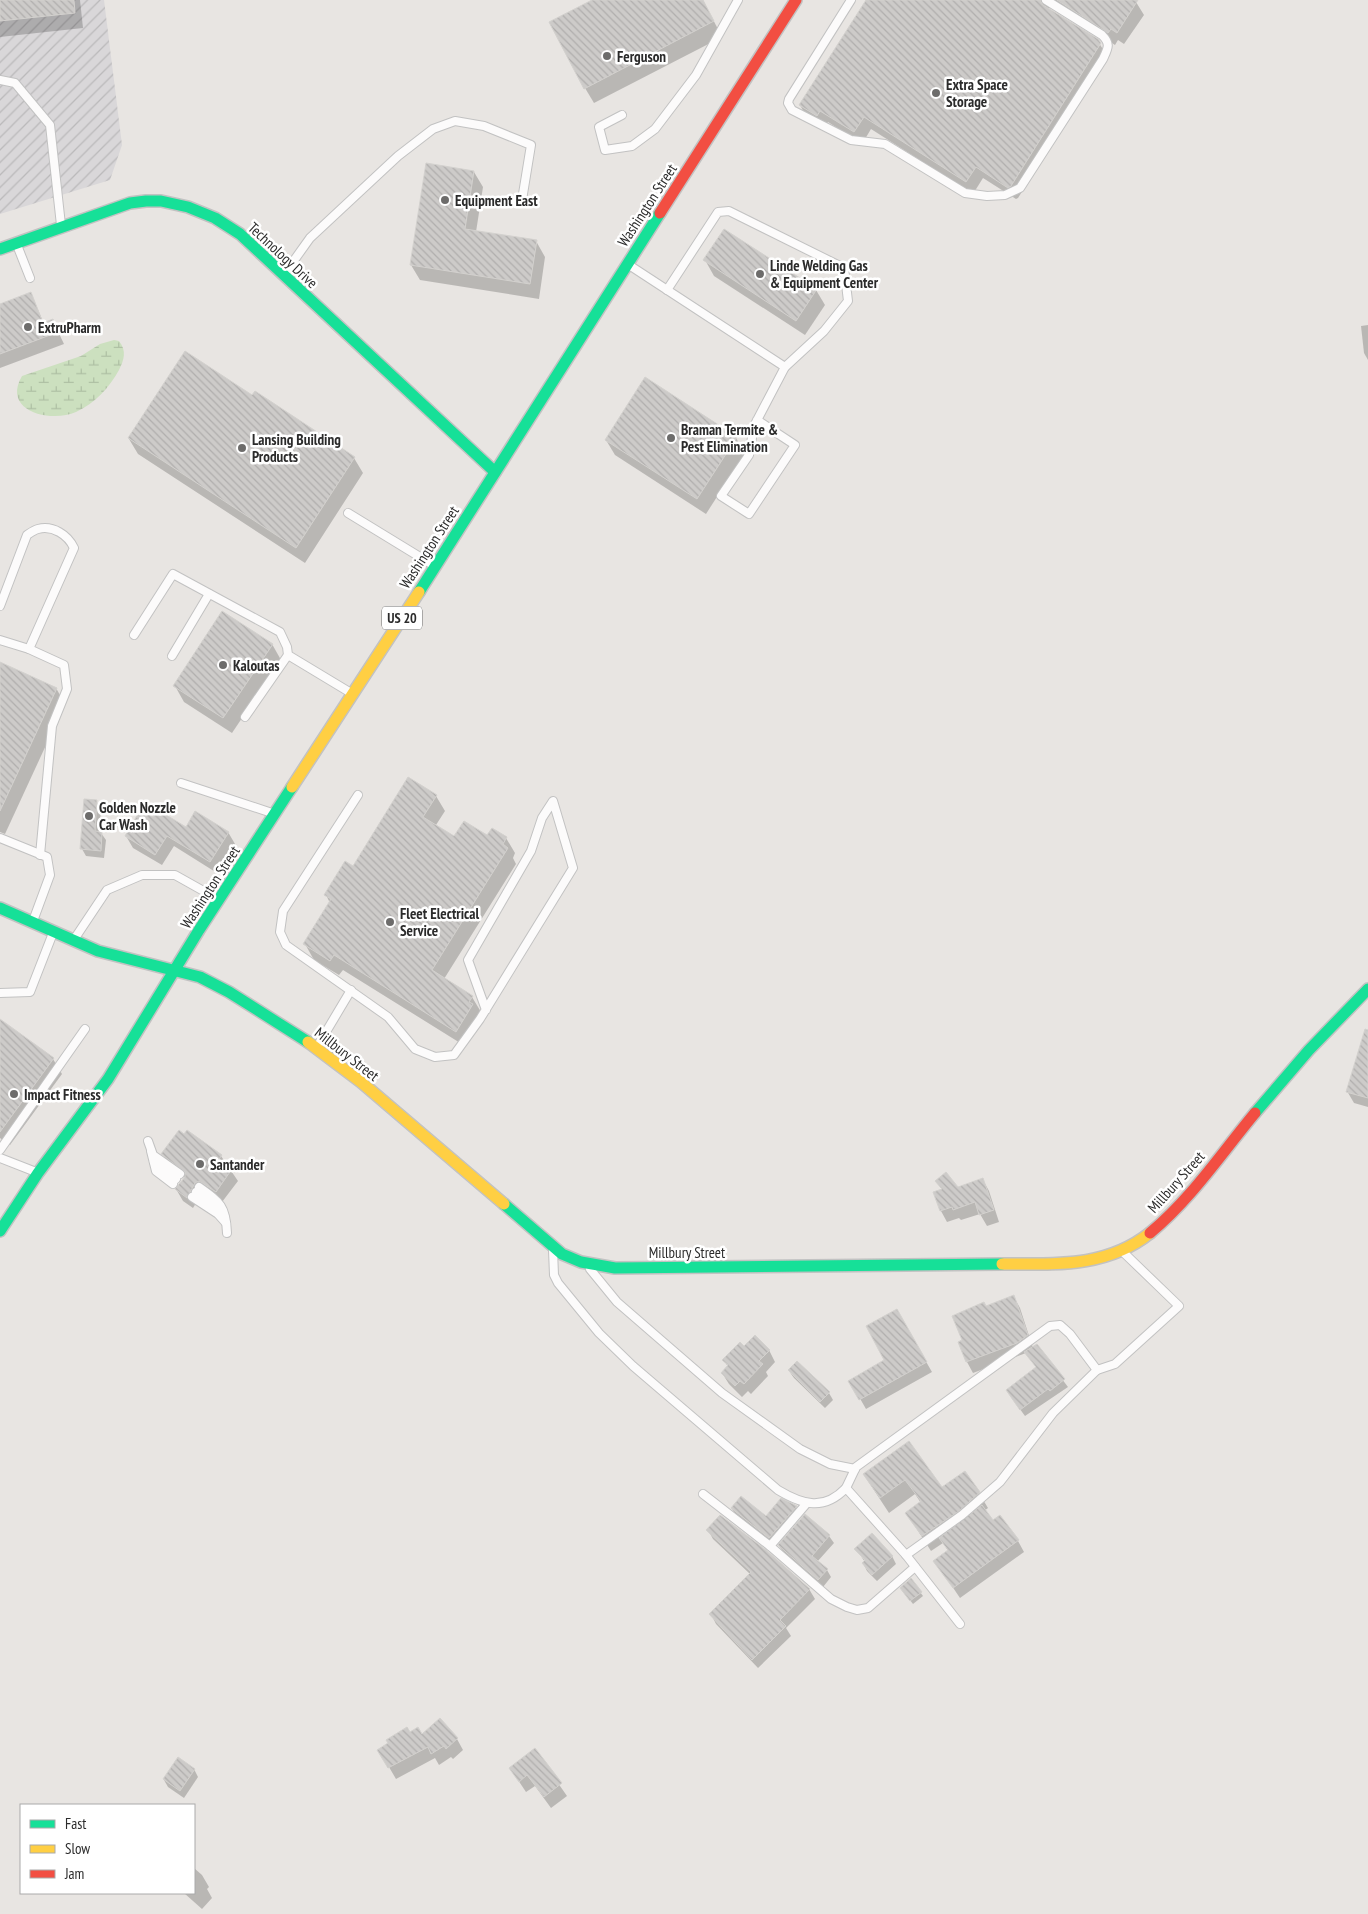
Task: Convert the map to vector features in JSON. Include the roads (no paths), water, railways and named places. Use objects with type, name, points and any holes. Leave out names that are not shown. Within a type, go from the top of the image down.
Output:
[{"type":"street","name":"Washington Street","points":[[0,1232],[38,1173],[108,1079],[219,900],[435,566],[796,0]]},
{"type":"street","name":"Technology Drive","points":[[0,249],[137,202],[155,200],[178,202],[206,213],[240,234],[495,472]]},
{"type":"street","name":"Millbury Street","points":[[0,908],[98,951],[175,970],[214,984],[317,1048],[361,1082],[554,1247],[572,1260],[615,1268],[1018,1264],[1081,1261],[1109,1256],[1122,1251],[1145,1237],[1176,1209],[1286,1076],[1368,989]]},
{"type":"lane","points":[[622,115],[599,127],[605,150],[632,146],[655,129],[696,75],[738,0]]},
{"type":"lane","points":[[851,0],[789,99],[788,103],[792,110],[851,140],[885,144],[965,193],[986,196],[1005,195],[1013,193],[1020,188],[1103,59],[1109,46],[1108,40],[1102,35],[1046,0]]},
{"type":"lane","points":[[0,80],[15,83],[50,125],[61,227]]},
{"type":"lane","points":[[284,275],[310,238],[398,156],[433,129],[455,121],[484,126],[531,145],[522,200]]},
{"type":"lane","points":[[666,290],[718,212],[729,211],[844,268],[848,301],[824,331],[784,367],[757,420],[754,426],[749,455],[721,496],[749,514],[795,445],[757,420]]},
{"type":"lane","points":[[16,243],[30,278]]},
{"type":"lane","points":[[627,264],[784,367]]},
{"type":"lane","points":[[348,513],[435,566]]},
{"type":"lane","points":[[0,606],[27,535],[39,529],[58,532],[70,539],[74,548],[29,649]]},
{"type":"lane","points":[[134,635],[173,574],[280,632],[287,647],[288,655],[245,717]]},
{"type":"lane","points":[[172,656],[209,594]]},
{"type":"lane","points":[[0,640],[29,649],[64,665],[67,689],[52,726],[40,855]]},
{"type":"lane","points":[[288,655],[352,694]]},
{"type":"lane","points":[[181,783],[275,814]]},
{"type":"lane","points":[[358,795],[284,911],[280,932],[286,945],[388,1017],[415,1049],[435,1057],[454,1055],[486,1010],[573,868],[553,801],[542,818],[530,851],[468,960],[486,1010]]},
{"type":"lane","points":[[0,838],[46,857],[50,875],[32,922]]},
{"type":"lane","points":[[74,940],[107,890],[142,875],[175,875],[219,900]]},
{"type":"lane","points":[[0,993],[30,992],[54,931]]},
{"type":"lane","points":[[317,1048],[351,990]]},
{"type":"lane","points":[[0,1150],[85,1029]]},
{"type":"lane","points":[[149,1145],[153,1155],[176,1179],[156,1171],[149,1145]]},
{"type":"lane","points":[[0,1158],[38,1173]]},
{"type":"lane","points":[[196,1192],[221,1204],[226,1217],[227,1229],[218,1214],[196,1192]]},
{"type":"lane","points":[[554,1247],[554,1275],[558,1283],[582,1314],[609,1343],[778,1490],[792,1498],[807,1503],[820,1504],[839,1495],[846,1488],[855,1469],[1050,1326],[1060,1325],[1070,1334],[1097,1370]]},
{"type":"lane","points":[[906,1556],[962,1515],[1000,1482],[1053,1413],[1097,1370],[1115,1364],[1179,1306],[1122,1251]]},
{"type":"lane","points":[[586,1264],[617,1302],[722,1393],[800,1449],[830,1464],[855,1469]]},
{"type":"lane","points":[[846,1488],[906,1556],[960,1624]]},
{"type":"lane","points":[[703,1494],[770,1546],[832,1600],[847,1608],[857,1610],[868,1608],[915,1567]]},
{"type":"lane","points":[[770,1546],[807,1503]]},
{"type":"place","name":"Ferguson","points":[[607,56]]},
{"type":"place","name":"Extra Space Storage","points":[[936,93]]},
{"type":"place","name":"Equipment East","points":[[445,200]]},
{"type":"place","name":"Linde Welding Gas & Equipment Center","points":[[760,274]]},
{"type":"place","name":"ExtruPharm","points":[[28,327]]},
{"type":"place","name":"Braman Termite & Pest Elimination","points":[[671,438]]},
{"type":"place","name":"Lansing Building Products","points":[[242,448]]},
{"type":"place","name":"Kaloutas","points":[[223,665]]},
{"type":"place","name":"Golden Nozzle Car Wash","points":[[89,816]]},
{"type":"place","name":"Fleet Electrical Service","points":[[390,922]]},
{"type":"place","name":"Impact Fitness","points":[[14,1094]]},
{"type":"place","name":"Santander","points":[[200,1164]]}]
